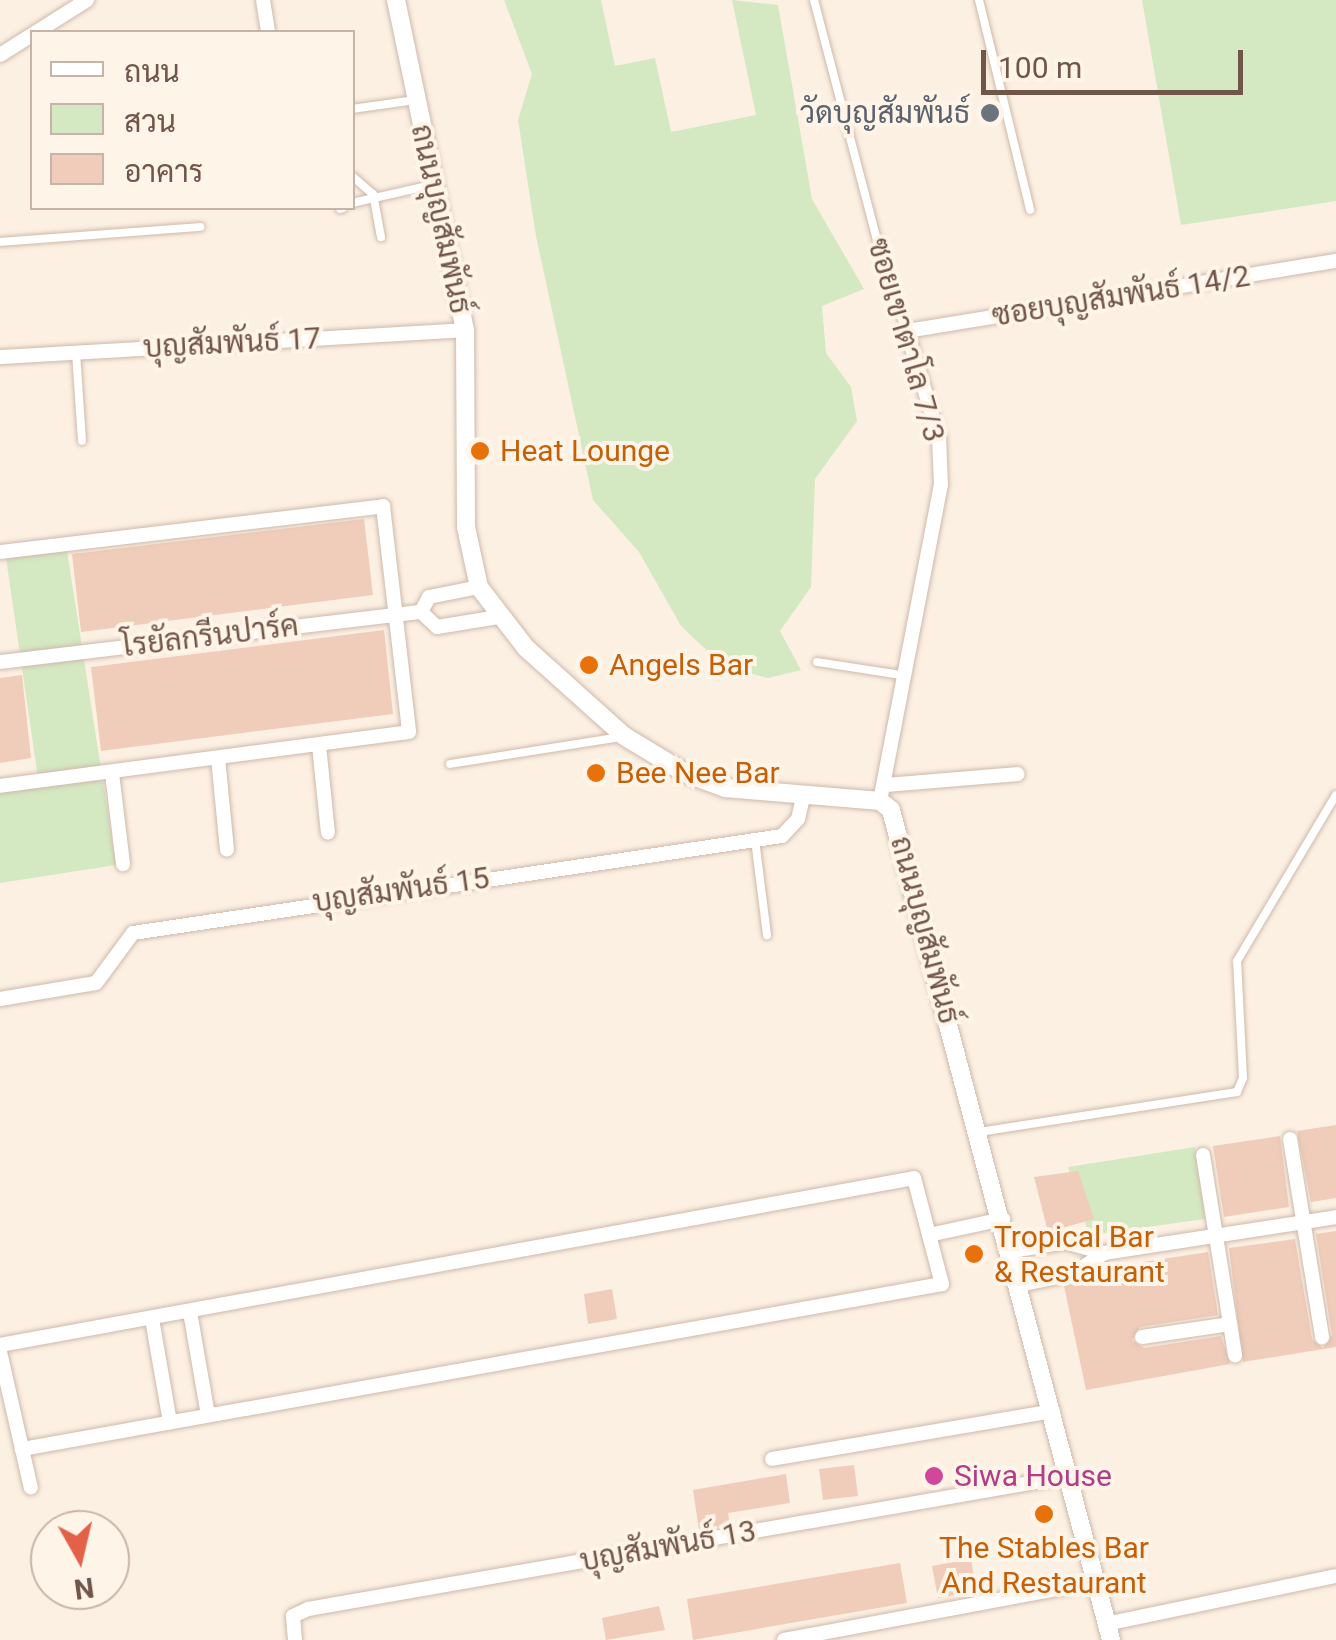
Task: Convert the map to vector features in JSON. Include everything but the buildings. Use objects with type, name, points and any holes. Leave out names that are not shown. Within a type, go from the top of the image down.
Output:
[{"type":"street","points":[[40,30],[87,0]]},
{"type":"street","points":[[263,0],[268,30]]},
{"type":"street","name":"ถนนบุญสัมพันธ์","points":[[396,0],[465,330],[466,527],[479,587],[498,617],[624,736],[685,774],[725,788],[803,797],[884,793],[899,829],[1012,1251],[1108,1632]]},
{"type":"street","points":[[0,55],[30,36]]},
{"type":"street","name":"ซอยบุญสัมพันธ์ 14/2","points":[[907,331],[1336,261]]},
{"type":"street","name":"บุญสัมพันธ์ 17","points":[[0,357],[465,330]]},
{"type":"street","name":"ซอยเขาตาโล 7/3","points":[[884,793],[941,485],[939,438],[907,331]]},
{"type":"street","points":[[0,552],[383,506],[409,732],[0,786]]},
{"type":"street","name":"โรยัลกรีนปาร์ค","points":[[421,612],[429,597],[479,587]]},
{"type":"street","name":"โรยัลกรีนปาร์ค","points":[[0,662],[421,612]]},
{"type":"street","name":"โรยัลกรีนปาร์ค","points":[[421,612],[437,627],[498,617]]},
{"type":"street","points":[[319,745],[328,833]]},
{"type":"street","points":[[218,758],[227,850]]},
{"type":"street","points":[[112,772],[123,864]]},
{"type":"street","points":[[884,793],[1018,774]]},
{"type":"street","name":"บุญสัมพันธ์ 15","points":[[0,999],[96,983],[133,933],[782,836],[798,820],[803,797]]},
{"type":"street","points":[[1290,1139],[1322,1336]]},
{"type":"street","points":[[1203,1155],[1235,1356]]},
{"type":"street","points":[[22,1449],[942,1284],[914,1178],[0,1348],[5,1395],[31,1488]]},
{"type":"street","points":[[1012,1251],[1065,1242],[1104,1253],[1336,1217]]},
{"type":"street","points":[[929,1234],[1003,1219]]},
{"type":"street","points":[[1019,1285],[1072,1274],[1104,1253]]},
{"type":"street","points":[[190,1312],[208,1416]]},
{"type":"street","points":[[152,1319],[170,1422]]},
{"type":"street","points":[[1142,1337],[1230,1324]]},
{"type":"street","points":[[772,1459],[1053,1411]]},
{"type":"street","name":"บุญสัมพันธ์ 13","points":[[296,1640],[294,1614],[308,1609],[1070,1476]]},
{"type":"street","points":[[1108,1632],[1336,1576]]},
{"type":"street","points":[[784,1640],[1094,1582]]},
{"type":"lane","name":"ซอยเขาตาโล 7/3","points":[[814,0],[890,293],[907,331]]},
{"type":"lane","points":[[979,0],[1030,210]]},
{"type":"lane","points":[[355,110],[415,100]]},
{"type":"lane","points":[[355,179],[373,194],[380,238]]},
{"type":"lane","points":[[355,202],[373,194],[436,184]]},
{"type":"lane","points":[[0,242],[200,227]]},
{"type":"lane","points":[[76,353],[82,441]]},
{"type":"lane","points":[[816,662],[906,676]]},
{"type":"lane","points":[[450,764],[624,736]]},
{"type":"lane","points":[[979,1132],[1237,1092],[1243,1078],[1237,960],[1336,795]]},
{"type":"lane","points":[[755,840],[767,935]]},
{"type":"green space","points":[[504,0],[601,0],[615,66],[655,58],[671,132],[756,115],[732,0],[778,5],[812,199],[864,289],[822,306],[826,353],[851,387],[857,421],[815,479],[811,587],[780,631],[801,670],[768,678],[723,666],[681,626],[639,552],[593,500],[536,236],[518,120],[532,74]]},
{"type":"green space","points":[[1142,0],[1336,0],[1336,201],[1181,225]]},
{"type":"green space","points":[[67,551],[116,865],[0,883],[0,791],[39,785],[6,558]]},
{"type":"green space","points":[[1195,1147],[1205,1219],[1089,1235],[1068,1167]]},
{"type":"place","name":"วัดบุญสัมพันธ์","points":[[990,113]]},
{"type":"place","name":"Heat Lounge","points":[[480,451]]},
{"type":"place","name":"Angels Bar","points":[[589,665]]},
{"type":"place","name":"Bee Nee Bar","points":[[596,773]]},
{"type":"place","name":"Tropical Bar & Restaurant","points":[[974,1254]]},
{"type":"place","name":"Siwa House","points":[[934,1476]]},
{"type":"place","name":"The Stables Bar And Restaurant","points":[[1044,1514]]}]
